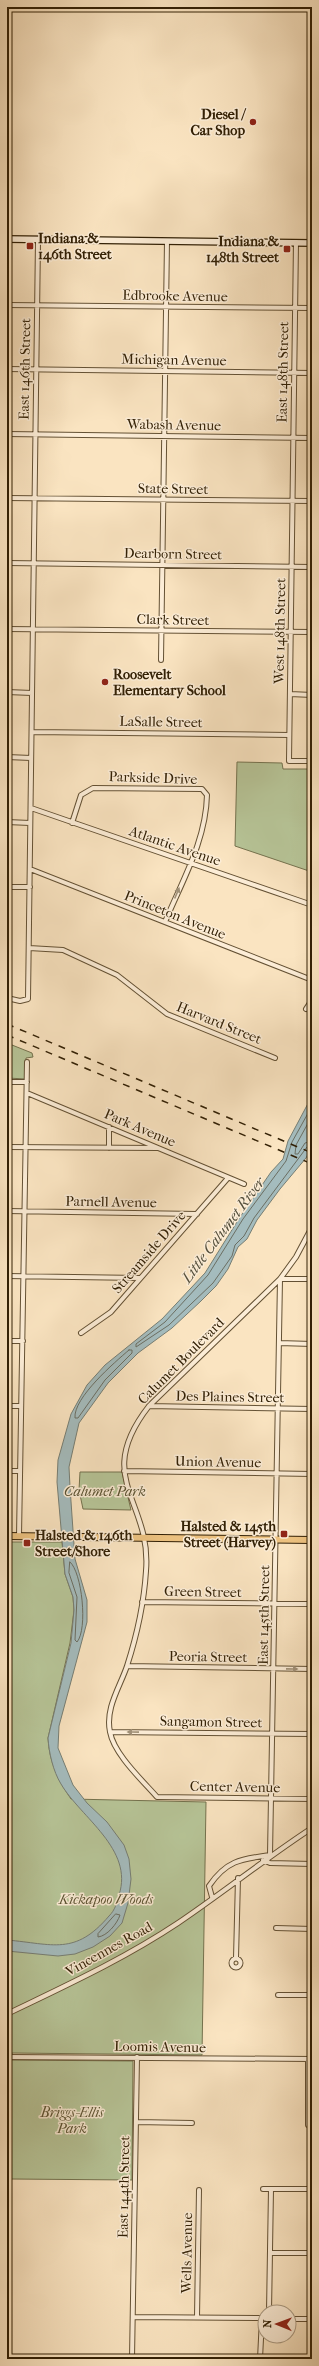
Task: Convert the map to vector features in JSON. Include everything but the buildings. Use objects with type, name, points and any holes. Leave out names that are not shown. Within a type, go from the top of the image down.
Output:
[{"type":"main road","points":[[7,239],[312,243]]},
{"type":"main road","points":[[7,1536],[312,1540]]},
{"type":"street","name":"East 146th Street","points":[[7,998],[20,1001],[28,999],[38,240]]},
{"type":"street","points":[[161,660],[167,241]]},
{"type":"street","name":"East 148th Street","points":[[293,501],[296,242]]},
{"type":"street","name":"Edbrooke Avenue","points":[[7,305],[312,308]]},
{"type":"street","name":"Michigan Avenue","points":[[7,369],[312,372]]},
{"type":"street","name":"Wabash Avenue","points":[[7,434],[312,438]]},
{"type":"street","name":"State Street","points":[[7,498],[312,502]]},
{"type":"street","name":"West 148th Street","points":[[293,501],[289,761],[312,761]]},
{"type":"street","name":"Dearborn Street","points":[[7,563],[312,567]]},
{"type":"street","name":"Clark Street","points":[[7,629],[312,632]]},
{"type":"street","points":[[7,692],[32,693]]},
{"type":"street","points":[[290,694],[312,695]]},
{"type":"street","name":"LaSalle Street","points":[[32,732],[289,735]]},
{"type":"street","points":[[7,757],[31,758]]},
{"type":"street","name":"Parkside Drive","points":[[72,823],[81,795],[93,788],[202,789],[207,795],[204,828],[192,864],[164,922]]},
{"type":"street","name":"Atlantic Avenue","points":[[30,808],[312,905]]},
{"type":"street","points":[[7,822],[30,823]]},
{"type":"street","name":"Princeton Avenue","points":[[30,869],[312,980]]},
{"type":"street","points":[[7,887],[30,887]]},
{"type":"street","name":"Harvard Street","points":[[29,948],[63,950],[117,974],[167,1014],[275,1058]]},
{"type":"street","points":[[306,1009],[312,1000]]},
{"type":"street","points":[[19,1536],[27,1062]]},
{"type":"street","points":[[7,1082],[27,1082]]},
{"type":"street","name":"Park Avenue","points":[[27,1093],[244,1184]]},
{"type":"street","points":[[109,1127],[109,1148]]},
{"type":"street","points":[[7,1147],[160,1148]]},
{"type":"street","name":"Streamside Drive","points":[[81,1333],[111,1312],[228,1178]]},
{"type":"street","name":"Parnell Avenue","points":[[7,1211],[197,1214]]},
{"type":"street","name":"Calumet Boulevard","points":[[157,1797],[119,1752],[113,1743],[110,1732],[110,1710],[127,1666],[142,1602],[146,1570],[145,1537],[126,1487],[124,1454],[130,1436],[137,1422],[148,1406],[280,1279],[296,1258],[312,1227]]},
{"type":"street","points":[[7,1276],[140,1278]]},
{"type":"street","points":[[280,1279],[312,1279]]},
{"type":"street","name":"East 145th Street","points":[[270,1855],[280,1279]]},
{"type":"street","points":[[7,1341],[22,1341]]},
{"type":"street","points":[[279,1343],[312,1344]]},
{"type":"street","points":[[7,1406],[22,1406]]},
{"type":"street","name":"Des Plaines Street","points":[[148,1406],[312,1409]]},
{"type":"street","points":[[7,1471],[20,1471]]},
{"type":"street","name":"Union Avenue","points":[[124,1471],[312,1474]]},
{"type":"street","name":"Green Street","points":[[142,1602],[312,1604]]},
{"type":"street","name":"Peoria Street","points":[[127,1666],[312,1669]]},
{"type":"street","name":"Sangamon Street","points":[[110,1732],[312,1734]]},
{"type":"street","name":"Center Avenue","points":[[157,1797],[312,1799]]},
{"type":"street","name":"Vincennes Road","points":[[7,2014],[120,1959],[178,1922],[270,1855],[312,1828]]},
{"type":"street","name":"Vincennes Road","points":[[212,1897],[209,1886],[219,1871],[226,1866],[251,1857],[270,1855]]},
{"type":"street","points":[[263,1860],[270,1863],[312,1864]]},
{"type":"street","points":[[236,1958],[238,1878]]},
{"type":"street","points":[[276,1928],[312,1929]]},
{"type":"street","points":[[278,1994],[312,1995]]},
{"type":"street","name":"Loomis Avenue","points":[[7,2057],[310,2059]]},
{"type":"street","name":"East 144th Street","points":[[132,2359],[137,2057]]},
{"type":"street","points":[[310,2059],[308,2116],[310,2125]]},
{"type":"street","points":[[136,2122],[192,2123]]},
{"type":"street","points":[[263,2189],[312,2189]]},
{"type":"street","points":[[269,2304],[271,2189]]},
{"type":"street","name":"Wells Avenue","points":[[197,2317],[199,2190]]},
{"type":"street","points":[[270,2253],[312,2253]]},
{"type":"street","points":[[132,2316],[257,2318]]},
{"type":"street","points":[[297,2319],[312,2319]]},
{"type":"street","points":[[260,2359],[261,2344]]},
{"type":"green space","points":[[237,762],[282,763],[283,769],[312,769],[312,872],[235,846]]},
{"type":"green space","points":[[7,1043],[32,1053],[33,1057],[26,1058],[26,1079],[7,1078]]},
{"type":"green space","name":"Calumet Park","points":[[80,1472],[122,1472],[131,1510],[83,1509],[79,1490]]},
{"type":"green space","name":"Kickapoo Woods","points":[[7,1542],[62,1542],[65,1574],[73,1597],[74,1610],[70,1643],[48,1738],[50,1755],[55,1770],[71,1799],[206,1802],[202,2055],[12,2053],[12,2060],[133,2061],[132,2180],[11,2179],[7,2315]]},
{"type":"water","points":[[312,1096],[312,1147],[306,1158],[257,1220],[247,1239],[238,1247],[228,1269],[216,1286],[172,1328],[138,1353],[108,1383],[79,1423],[69,1467],[75,1559],[87,1600],[87,1622],[59,1726],[58,1748],[73,1785],[87,1803],[107,1822],[124,1845],[129,1859],[131,1879],[128,1903],[122,1923],[110,1936],[93,1947],[75,1954],[58,1956],[7,1951],[7,1940],[51,1945],[74,1942],[85,1937],[97,1929],[113,1911],[116,1906],[122,1878],[119,1863],[113,1849],[103,1835],[70,1797],[58,1779],[50,1756],[48,1738],[71,1643],[74,1610],[73,1597],[65,1574],[57,1482],[58,1460],[71,1414],[87,1385],[105,1365],[162,1319],[205,1273],[240,1217],[271,1172],[283,1159],[288,1141]]},
{"type":"railway","points":[[7,1024],[312,1153]]},
{"type":"railway","points":[[7,1035],[312,1164]]},
{"type":"place","name":"Diesel / Car Shop","points":[[253,122]]},
{"type":"place","name":"Indiana & 146th Street","points":[[30,246]]},
{"type":"place","name":"Indiana & 148th Street","points":[[287,249]]},
{"type":"place","name":"Roosevelt Elementary School","points":[[105,682]]},
{"type":"place","name":"Halsted & 145th Street (Harvey)","points":[[284,1534]]},
{"type":"place","name":"Halsted & 146th Street/Shore","points":[[27,1543]]},
{"type":"water label","name":"Little Calumet River","points":[[223,1230]]},
{"type":"park label","name":"Briggs-Ellis Park","points":[[72,2120]]}]
